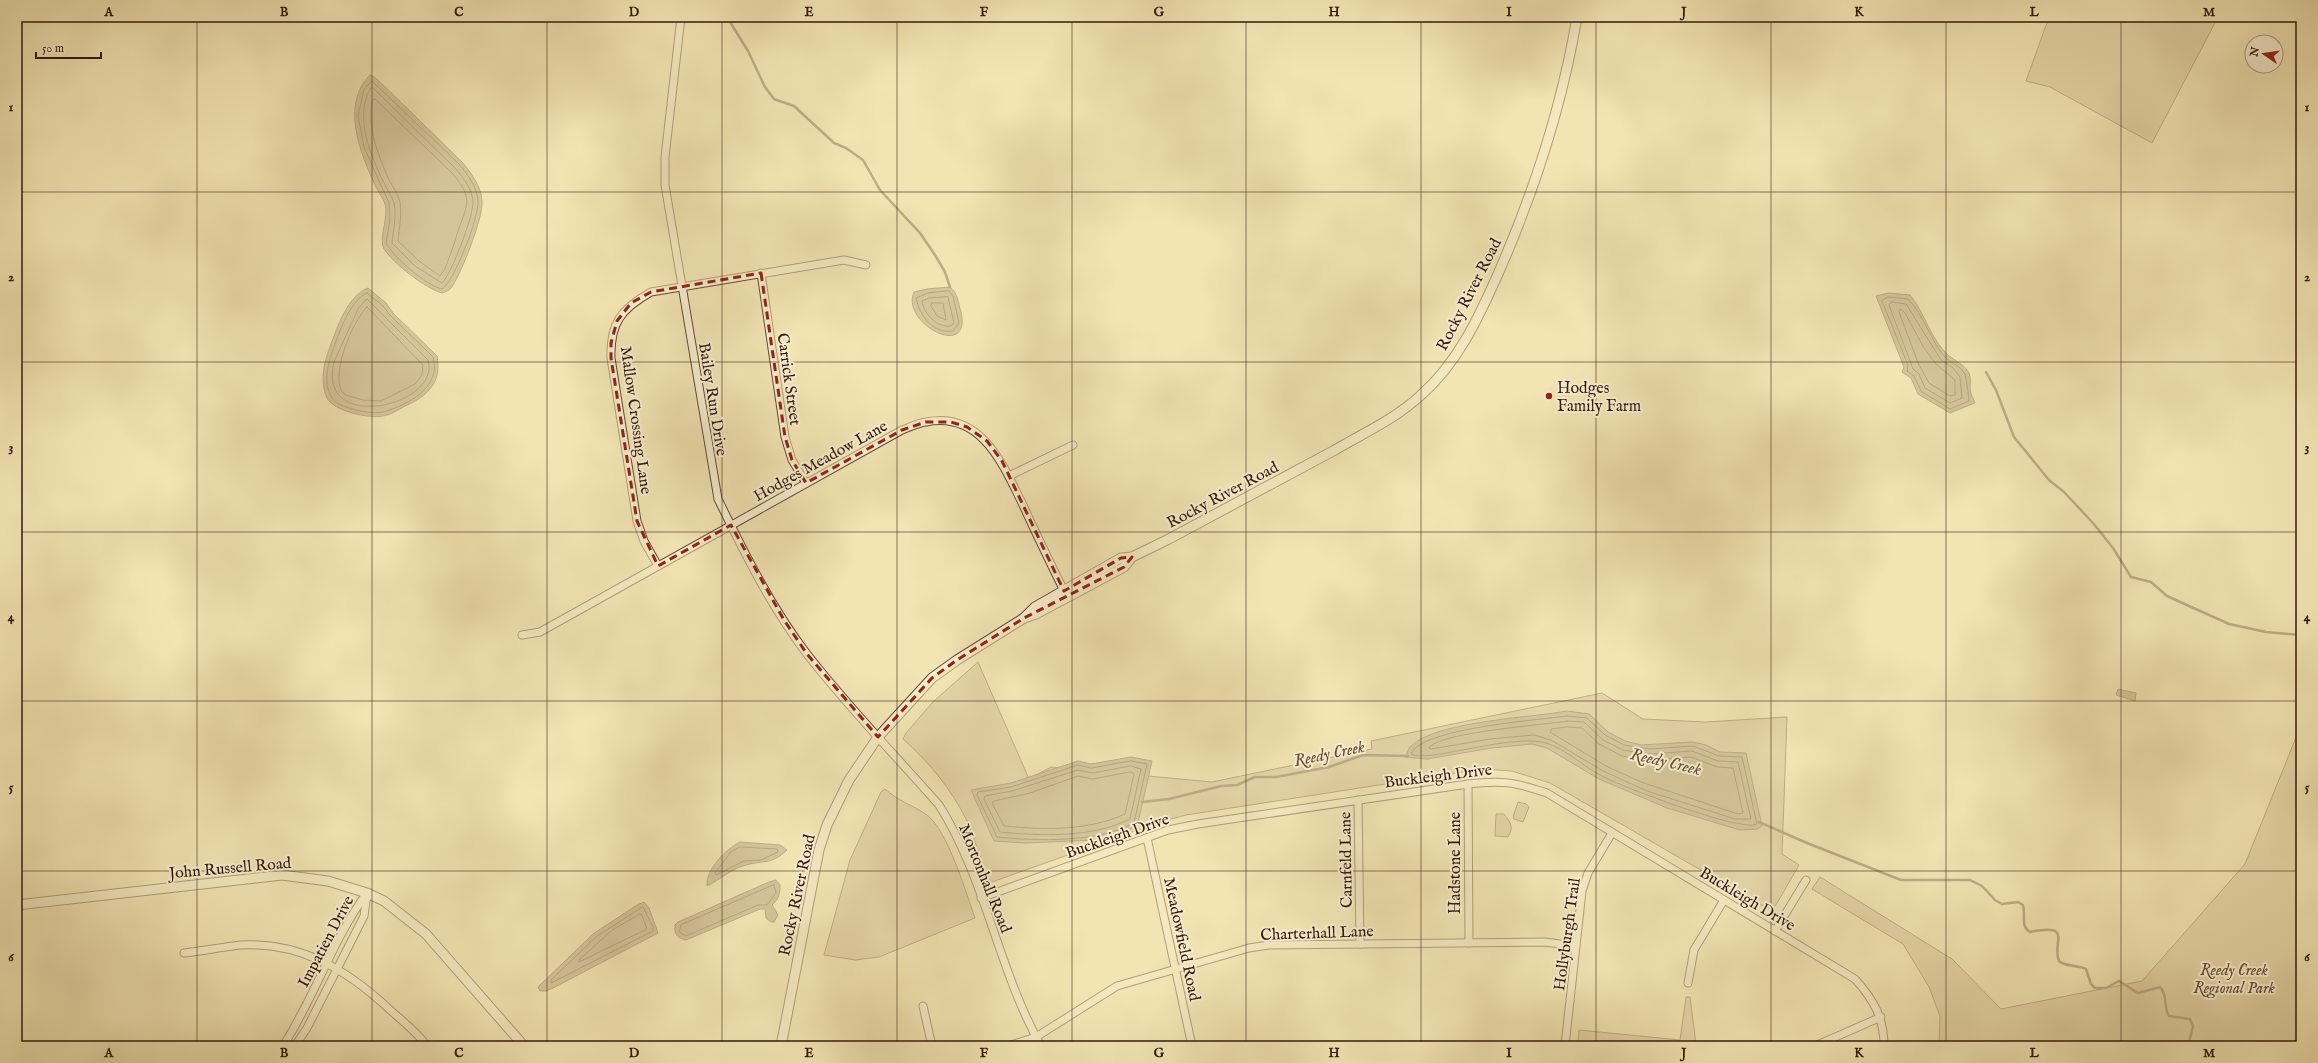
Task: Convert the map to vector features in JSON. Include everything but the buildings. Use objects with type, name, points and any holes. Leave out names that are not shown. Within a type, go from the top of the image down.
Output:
[{"type":"street","name":"Bailey Run Drive","points":[[681,17],[665,157],[665,185],[718,499],[736,539],[784,620],[807,654],[878,737]]},
{"type":"street","name":"Rocky River Road","points":[[781,1046],[819,850],[841,794],[878,737],[932,678],[957,660],[1024,618],[1035,607],[1121,558],[1132,557],[1167,540],[1370,430],[1412,403],[1445,371],[1471,330],[1521,220],[1550,136],[1566,73],[1577,17]]},
{"type":"street","name":"Mallow Crossing Lane","points":[[658,566],[644,541],[638,521],[611,358],[610,343],[617,321],[631,303],[651,292],[844,260],[866,265]]},
{"type":"street","name":"Carrick Street","points":[[761,273],[784,437],[792,460],[806,483]]},
{"type":"street","name":"Hodges Meadow Lane","points":[[522,635],[540,632],[902,430],[926,422],[951,422],[966,427],[987,441],[1002,461],[1064,591]]},
{"type":"street","points":[[1009,476],[1073,445]]},
{"type":"street","name":"Rocky River Road","points":[[1024,618],[1036,614],[1124,567],[1132,557]]},
{"type":"street","name":"Mortonhall Road","points":[[878,737],[939,805],[956,832],[1019,1003],[1041,1046]]},
{"type":"street","name":"Buckleigh Drive","points":[[981,898],[1168,830],[1198,824],[1498,780],[1520,784],[1547,793],[1855,979],[1866,992],[1881,1017],[1884,1046]]},
{"type":"street","name":"Hadstone Lane","points":[[1468,784],[1469,943]]},
{"type":"street","name":"Carnfeld Lane","points":[[1358,800],[1360,944]]},
{"type":"street","name":"Hollyburgh Trail","points":[[1566,1046],[1582,892],[1588,873],[1612,833]]},
{"type":"street","name":"Meadowfield Road","points":[[1147,838],[1192,1046]]},
{"type":"street","name":"John Russell Road","points":[[17,905],[282,875],[320,879],[367,893],[384,901],[426,934],[524,1046]]},
{"type":"street","points":[[1776,931],[1806,880]]},
{"type":"street","name":"Impatien Drive","points":[[283,1046],[297,1025],[353,912],[367,893]]},
{"type":"street","name":"Impatien Drive","points":[[294,1046],[307,1028],[364,916],[367,893]]},
{"type":"street","points":[[1688,983],[1694,950],[1724,900]]},
{"type":"street","name":"Charterhall Lane","points":[[1008,1046],[1036,1037],[1117,986],[1176,970],[1228,953],[1269,945],[1545,942],[1576,946]]},
{"type":"street","points":[[184,953],[241,945],[267,946],[302,952],[338,969],[363,984],[427,1046]]},
{"type":"street","points":[[923,1006],[932,1046]]},
{"type":"street","points":[[1815,1046],[1881,1017]]},
{"type":"highlighted area","points":[[761,273],[785,437],[792,460],[806,483],[902,430],[926,422],[951,422],[967,427],[987,441],[1002,461],[1064,591],[1121,558],[1132,557],[1124,567],[1024,618],[957,660],[932,678],[878,737],[807,654],[784,620],[731,525],[658,566],[637,521],[611,358],[611,343],[617,321],[631,303],[651,292]]},
{"type":"green space","points":[[2049,17],[2218,17],[2152,143],[2050,87],[2026,81]]},
{"type":"green space","points":[[978,662],[1029,779],[1051,767],[1212,782],[1372,749],[1371,741],[1602,693],[1643,719],[1706,722],[1787,717],[1782,854],[1799,865],[1776,905],[1771,908],[1765,907],[1550,783],[1512,771],[1482,769],[1186,815],[1160,822],[992,882],[988,879],[967,821],[954,798],[931,767],[903,739],[906,733],[933,702]]},
{"type":"green space","name":"Reedy Creek Regional Park","points":[[2301,725],[2301,1046],[1939,1046],[1940,1016],[1929,987],[1903,944],[1812,889],[1820,877],[1952,959],[2001,1009],[2142,981],[2245,864]]},
{"type":"green space","points":[[885,789],[895,797],[927,815],[935,823],[956,863],[975,918],[879,957],[855,960],[824,955],[850,860],[881,792]]},
{"type":"green space","points":[[1518,802],[1526,804],[1529,807],[1523,822],[1514,819],[1513,817]]},
{"type":"green space","points":[[1496,814],[1504,814],[1510,823],[1511,830],[1508,837],[1495,836]]},
{"type":"green space","points":[[1686,997],[1690,997],[1696,1044],[1716,1041],[1716,1046],[1598,1046],[1578,1044],[1579,1030],[1680,1040]]},
{"type":"water","points":[[370,75],[377,79],[462,162],[478,186],[482,196],[479,221],[470,247],[454,283],[449,290],[442,293],[419,281],[402,268],[395,262],[382,245],[386,216],[385,204],[365,160],[356,130],[356,101],[361,87]]},
{"type":"water","points":[[950,287],[956,295],[961,312],[962,326],[956,334],[947,335],[936,332],[926,325],[917,315],[912,304],[914,292]]},
{"type":"water","points":[[368,288],[386,303],[393,313],[437,356],[438,365],[435,381],[427,393],[394,412],[377,417],[352,413],[336,407],[327,398],[323,382],[326,359],[346,309],[356,296]]},
{"type":"water","points":[[1888,293],[1910,295],[1942,349],[1965,367],[1969,373],[1970,392],[1975,403],[1950,413],[1918,394],[1911,378],[1902,372],[1904,367],[1876,296]]},
{"type":"water","points":[[2118,689],[2136,693],[2135,701],[2116,695]]},
{"type":"water","points":[[1567,711],[1589,714],[1608,732],[1625,741],[1641,745],[1693,742],[1706,745],[1720,752],[1746,753],[1762,826],[1757,829],[1740,830],[1667,808],[1599,779],[1547,748],[1532,744],[1492,748],[1427,759],[1405,757],[1411,746],[1424,738],[1441,731],[1485,722]]},
{"type":"water","points":[[1131,757],[1152,761],[1137,827],[1095,840],[1026,843],[994,841],[971,790],[1011,783],[1078,761],[1091,764]]},
{"type":"water","points":[[740,842],[780,845],[787,850],[772,860],[746,865],[736,869],[707,886],[713,867],[728,850]]},
{"type":"water","points":[[776,880],[780,885],[780,888],[778,898],[772,905],[778,915],[774,922],[771,922],[766,918],[765,909],[760,909],[686,940],[678,937],[675,931],[675,925],[678,922]]},
{"type":"water","points":[[644,902],[649,908],[658,933],[553,988],[546,991],[540,991],[538,987],[593,934]]},
{"type":"waterway","points":[[727,17],[748,51],[765,87],[774,99],[794,106],[834,143],[846,148],[863,160],[880,190],[920,233],[945,272],[950,287]]},
{"type":"waterway","points":[[1986,372],[1996,390],[2014,437],[2049,480],[2064,492],[2093,523],[2113,548],[2131,577],[2151,582],[2167,596],[2229,624],[2266,632],[2301,635]]},
{"type":"waterway","name":"Reedy Creek","points":[[1142,802],[1169,799],[1221,786],[1237,785],[1255,777],[1276,777],[1329,767],[1363,755],[1408,756]]},
{"type":"waterway","name":"Reedy Creek","points":[[1759,822],[1807,843],[1901,880],[1970,880],[1982,886],[1995,900],[2002,904],[2018,902],[2023,905],[2024,924],[2027,930],[2030,932],[2044,930],[2052,930],[2057,932],[2057,954],[2059,961],[2086,969],[2091,984],[2095,988],[2106,988],[2119,981],[2138,993],[2160,987],[2164,994],[2166,1009],[2169,1016],[2190,1019],[2193,1026],[2188,1046]]},
{"type":"place","name":"Hodges Family Farm","points":[[1549,396]]}]
